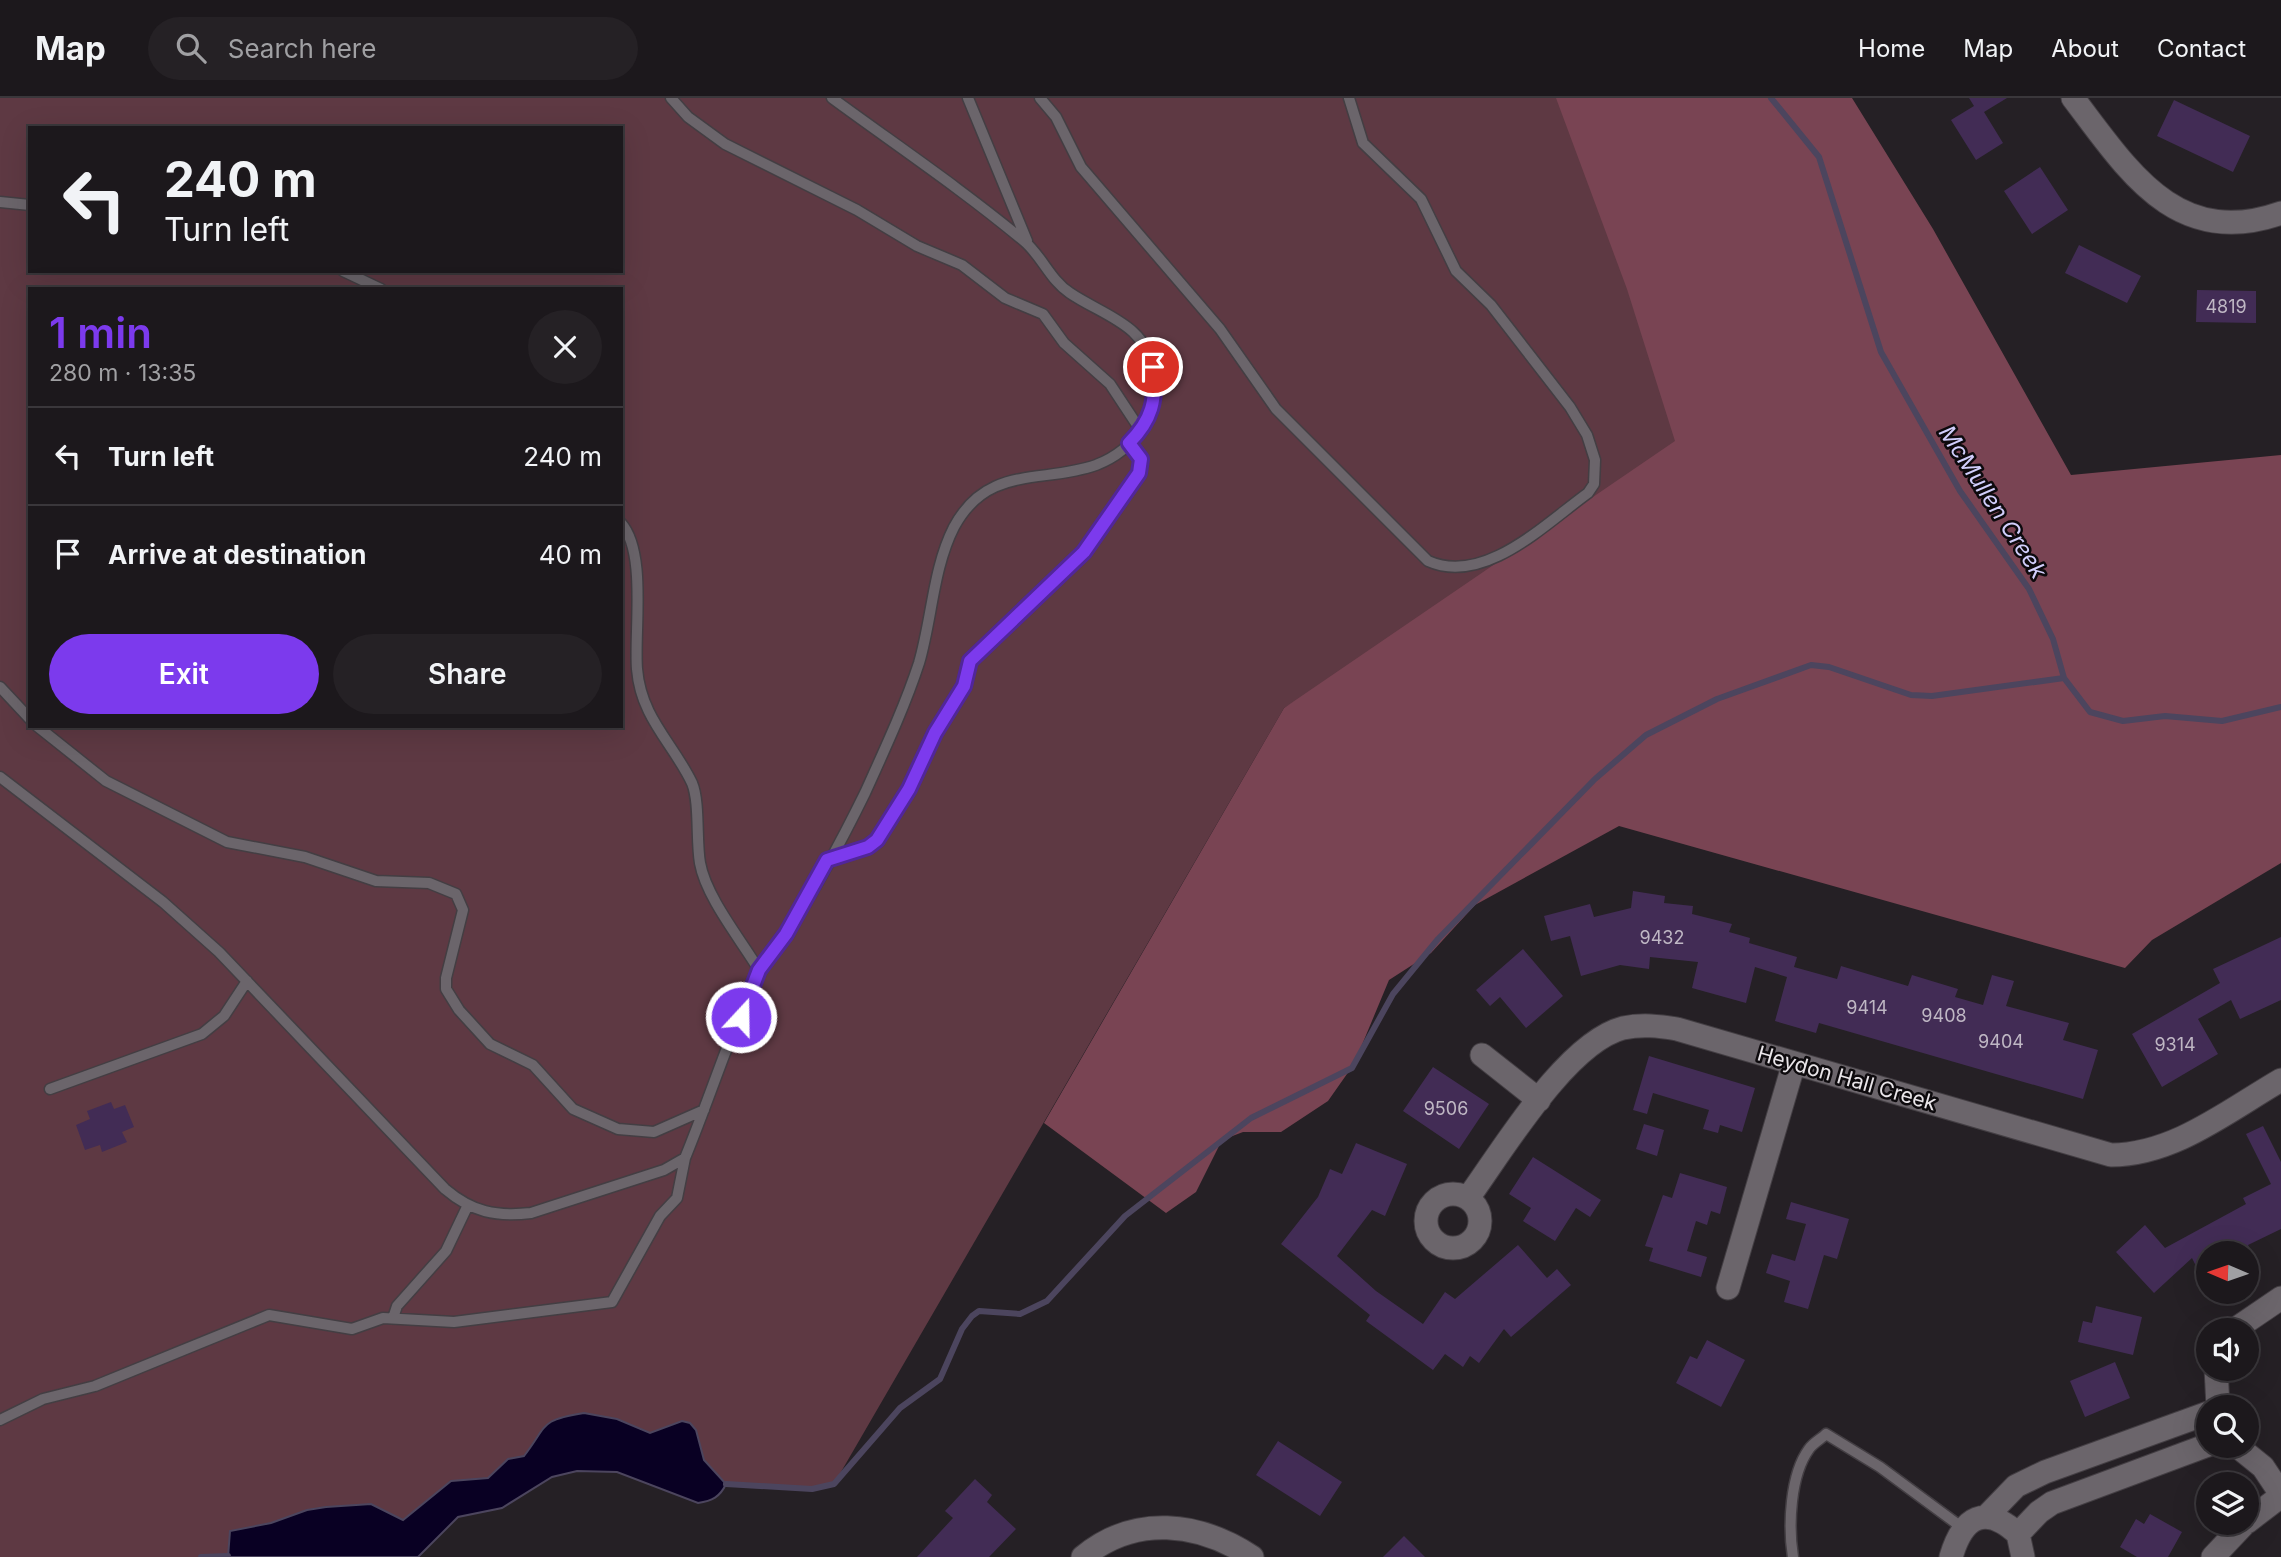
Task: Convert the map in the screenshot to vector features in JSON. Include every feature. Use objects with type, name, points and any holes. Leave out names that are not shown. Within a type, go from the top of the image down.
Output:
[{"type":"street","points":[[2073,98],[2145,188],[2176,208],[2216,221],[2233,222],[2261,220],[2281,213]]},
{"type":"street","name":"Heydon Hall Creek","points":[[1468,1198],[1539,1100],[1583,1050],[1604,1037],[1635,1027],[1677,1029],[2111,1155],[2135,1155],[2164,1147],[2281,1080]]},
{"type":"street","points":[[1482,1055],[1539,1100]]},
{"type":"street","points":[[1728,1288],[1794,1063]]},
{"type":"street","points":[[2252,1318],[2281,1298]]},
{"type":"street","points":[[2018,1534],[2039,1512],[2052,1503],[2196,1420]]},
{"type":"street","points":[[1987,1516],[2016,1486],[2045,1472],[2196,1447]]},
{"type":"street","points":[[2253,1458],[2263,1466],[2281,1494],[2259,1512]]},
{"type":"street","points":[[1951,1557],[1964,1529],[1972,1520],[1987,1516],[1998,1518],[2018,1534],[2023,1557]]},
{"type":"street","points":[[1083,1557],[1107,1541],[1129,1531],[1153,1526],[1201,1531],[1226,1541],[1252,1557]]},
{"type":"street","points":[[2213,1557],[2234,1535]]},
{"type":"lane","points":[[671,98],[688,117],[725,144],[857,210],[918,246],[962,265],[1005,298],[1042,314],[1064,342],[1110,384],[1141,431]]},
{"type":"lane","points":[[832,98],[1028,244]]},
{"type":"lane","points":[[0,1420],[43,1399],[95,1385],[269,1315],[352,1329],[393,1318],[454,1322],[612,1302],[660,1216],[677,1198],[685,1158],[759,970],[786,934],[864,793],[918,665],[938,577],[956,524],[971,504],[1011,480],[1098,464],[1129,443],[1151,415],[1156,391],[1153,367],[1144,345],[1132,330],[1113,315],[1070,293],[1054,279],[1028,244],[968,98]]},
{"type":"lane","points":[[1040,98],[1056,117],[1081,167],[1220,329],[1276,409],[1428,561],[1457,569],[1477,564],[1504,553],[1587,493],[1594,484],[1595,460],[1587,435],[1570,407],[1491,305],[1456,271],[1421,199],[1363,143],[1349,98]]},
{"type":"lane","points":[[0,202],[28,205]]},
{"type":"lane","points":[[348,273],[377,287]]},
{"type":"lane","points":[[827,860],[868,847],[877,840],[909,789],[935,733],[964,686],[970,661],[1084,552],[1139,473],[1141,459],[1129,443]]},
{"type":"lane","points":[[623,525],[627,529],[637,569],[637,671],[646,707],[660,735],[693,785],[700,866],[714,896],[759,970]]},
{"type":"lane","points":[[0,687],[28,717]]},
{"type":"lane","points":[[40,728],[106,781],[227,842],[305,857],[376,881],[429,883],[456,894],[463,910],[446,978],[449,998],[490,1044],[533,1065],[573,1109],[618,1129],[642,1133],[668,1128],[705,1109]]},
{"type":"lane","points":[[0,777],[163,902],[247,981],[445,1189],[467,1207],[509,1216],[531,1213],[664,1170],[685,1158]]},
{"type":"lane","points":[[50,1089],[202,1034],[224,1016],[247,981]]},
{"type":"lane","points":[[393,1318],[397,1306],[446,1251],[467,1207]]},
{"type":"lane","points":[[1793,1557],[1790,1536],[1793,1490],[1809,1449],[1826,1434],[1880,1467],[1964,1529]]},
{"type":"shaded area","points":[[0,98],[1771,98],[1871,357],[1284,708],[834,1484],[805,1489],[726,1484],[698,1495],[596,1450],[508,1495],[253,1557],[0,1557]]},
{"type":"shaded area","points":[[1556,98],[1852,98],[1933,229],[2071,475],[2281,455],[2281,863],[2152,940],[2125,968],[1619,826],[1475,905],[1431,953],[1389,980],[1354,1064],[1328,1101],[1281,1132],[1243,1132],[1222,1140],[1196,1192],[1166,1213],[1044,1123],[1284,708],[1675,441],[1627,289]]},
{"type":"shaded area","points":[[584,1413],[617,1419],[650,1433],[682,1421],[690,1423],[696,1430],[704,1460],[726,1484],[715,1498],[698,1503],[617,1472],[577,1471],[552,1477],[502,1508],[458,1517],[418,1557],[228,1557],[230,1531],[271,1523],[307,1510],[371,1504],[403,1520],[451,1481],[488,1478],[508,1459],[524,1456],[546,1426],[559,1418]]},
{"type":"building","points":[[1969,98],[2007,98],[1984,112],[2003,143],[1976,160],[1951,120],[1974,106]]},
{"type":"building","points":[[2174,100],[2250,136],[2233,172],[2157,136]]},
{"type":"building","points":[[2040,167],[2068,210],[2032,234],[2004,191]]},
{"type":"building","points":[[2079,245],[2141,276],[2127,303],[2065,273]]},
{"type":"building","points":[[2197,290],[2256,291],[2256,323],[2196,322]]},
{"type":"building","points":[[1633,891],[1665,896],[1664,903],[1693,906],[1692,914],[1732,924],[1729,932],[1750,938],[1749,943],[1797,957],[1794,967],[1837,979],[1841,966],[1908,986],[1912,975],[1958,989],[1955,997],[1983,1005],[1992,975],[2014,981],[2006,1006],[2069,1023],[2063,1040],[2098,1050],[2083,1099],[1819,1023],[1816,1033],[1775,1021],[1787,977],[1755,967],[1746,1003],[1692,988],[1698,962],[1650,957],[1649,969],[1620,965],[1581,976],[1570,936],[1551,941],[1544,916],[1590,904],[1594,917],[1631,908]]},
{"type":"building","points":[[2281,937],[2281,1000],[2240,1019],[2231,1000],[2198,1019],[2218,1054],[2162,1087],[2132,1034],[2220,983],[2213,969]]},
{"type":"building","points":[[1523,949],[1563,996],[1526,1028],[1500,997],[1490,1006],[1476,990]]},
{"type":"building","points":[[1649,1056],[1755,1088],[1742,1132],[1720,1125],[1718,1133],[1703,1129],[1709,1110],[1653,1093],[1647,1114],[1633,1110]]},
{"type":"building","points":[[1433,1067],[1489,1104],[1459,1149],[1403,1111]]},
{"type":"building","points":[[111,1102],[114,1109],[125,1105],[134,1127],[122,1132],[127,1142],[102,1152],[100,1145],[85,1150],[76,1125],[90,1119],[87,1111]]},
{"type":"building","points":[[1644,1124],[1664,1130],[1657,1156],[1636,1149]]},
{"type":"building","points":[[2263,1126],[2281,1162],[2281,1229],[2256,1241],[2196,1241],[2196,1266],[2192,1258],[2154,1293],[2116,1252],[2145,1225],[2165,1248],[2246,1204],[2243,1198],[2271,1184],[2246,1134]]},
{"type":"building","points":[[1356,1143],[1407,1164],[1385,1216],[1372,1210],[1337,1256],[1376,1291],[1423,1324],[1445,1292],[1455,1299],[1518,1245],[1547,1278],[1557,1269],[1571,1285],[1511,1337],[1504,1329],[1479,1363],[1470,1356],[1463,1367],[1445,1354],[1433,1370],[1366,1321],[1370,1315],[1281,1244],[1318,1197],[1330,1169],[1342,1174]]},
{"type":"building","points":[[1533,1157],[1601,1200],[1590,1217],[1576,1208],[1555,1241],[1523,1221],[1531,1208],[1509,1194]]},
{"type":"building","points":[[1680,1173],[1727,1187],[1720,1214],[1711,1211],[1707,1225],[1696,1221],[1687,1251],[1707,1257],[1701,1277],[1649,1261],[1653,1248],[1645,1246],[1663,1195],[1672,1198]]},
{"type":"building","points":[[1791,1202],[1849,1219],[1837,1259],[1824,1255],[1808,1309],[1784,1302],[1790,1281],[1766,1273],[1772,1254],[1795,1261],[1806,1224],[1786,1219]]},
{"type":"building","points":[[2096,1306],[2142,1317],[2133,1355],[2078,1342],[2083,1321],[2092,1323]]},
{"type":"building","points":[[1707,1340],[1745,1360],[1721,1407],[1676,1383],[1690,1356],[1697,1359]]},
{"type":"building","points":[[2115,1362],[2130,1398],[2085,1417],[2070,1381]]},
{"type":"building","points":[[1278,1441],[1342,1482],[1320,1516],[1256,1475]]},
{"type":"building","points":[[975,1479],[992,1495],[987,1502],[1016,1529],[989,1557],[917,1557],[953,1518],[945,1511]]},
{"type":"building","points":[[2150,1514],[2182,1532],[2168,1557],[2137,1557],[2120,1547],[2136,1519],[2144,1524]]},
{"type":"building","points":[[1404,1536],[1425,1557],[1383,1557]]},
{"type":"waterway","name":"McMullen Creek","points":[[1771,98],[1819,157],[1881,352],[1960,491],[2029,589],[2053,639],[2064,678],[2090,712],[2123,721],[2165,716],[2222,721],[2281,707]]},
{"type":"waterway","points":[[726,1484],[812,1489],[834,1484],[900,1408],[940,1379],[962,1329],[972,1316],[979,1311],[1020,1314],[1047,1301],[1125,1216],[1251,1118],[1352,1068],[1393,994],[1438,939],[1595,779],[1646,735],[1717,699],[1811,665],[1829,667],[1911,695],[1932,696],[2064,678]]},
{"type":"waterway","points":[[201,1557],[228,1556]]},
{"type":"route","points":[[741,1017],[759,970],[786,934],[827,860],[868,847],[877,840],[909,789],[935,733],[964,686],[970,661],[1084,552],[1139,473],[1141,459],[1129,443],[1151,415],[1156,391],[1153,367]]}]
